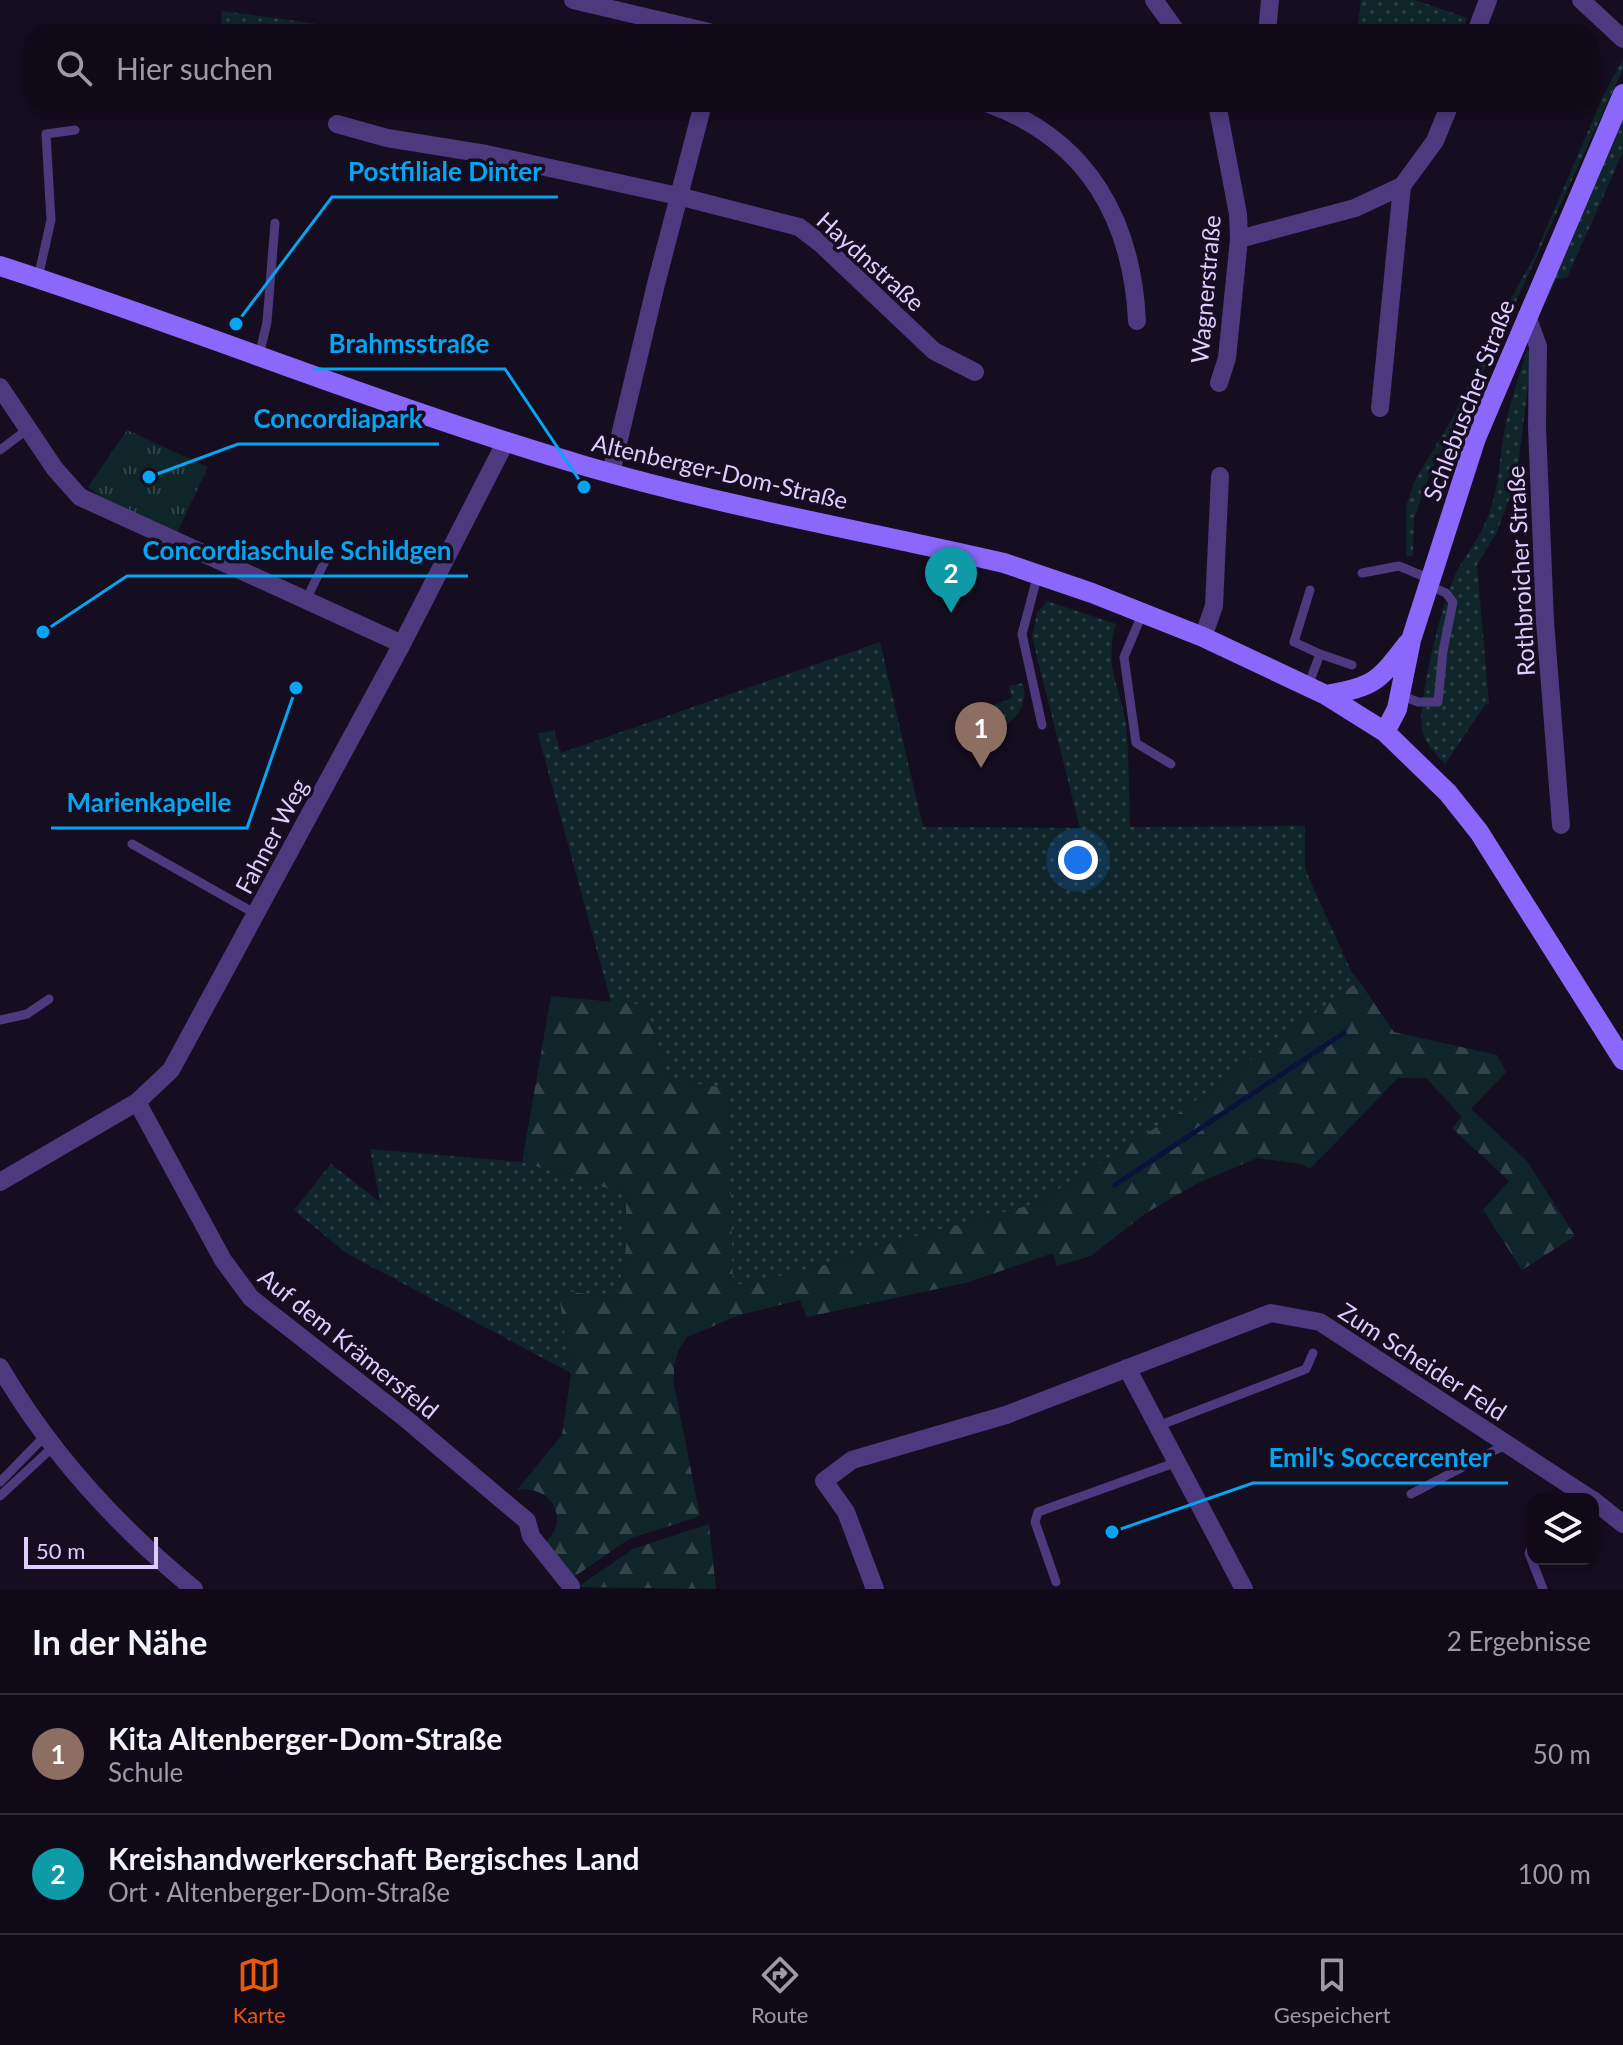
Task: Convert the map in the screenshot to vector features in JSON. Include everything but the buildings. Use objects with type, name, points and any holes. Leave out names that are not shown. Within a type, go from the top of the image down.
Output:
[{"type":"main road","name":"Schlebuscher Straße","points":[[1385,732],[1400,695],[1411,640],[1476,438],[1623,94]]},
{"type":"main road","name":"Altenberger-Dom-Straße","points":[[0,266],[506,441],[611,473],[1004,563],[1143,612],[1317,690],[1385,732],[1448,793],[1479,832],[1623,1060]]},
{"type":"main road","points":[[1317,690],[1360,689],[1374,683],[1411,640]]},
{"type":"street","points":[[573,0],[675,24]]},
{"type":"street","points":[[1154,0],[1171,24]]},
{"type":"street","points":[[1268,24],[1270,0]]},
{"type":"street","points":[[1479,24],[1488,0]]},
{"type":"street","points":[[1581,0],[1623,39]]},
{"type":"street","points":[[611,473],[701,112]]},
{"type":"street","points":[[1006,112],[1034,125],[1069,151],[1107,201],[1122,232],[1132,264],[1137,321]]},
{"type":"street","name":"Wagnerstraße","points":[[1219,112],[1238,214],[1239,239],[1227,358],[1219,383]]},
{"type":"street","points":[[1239,239],[1355,208],[1402,186],[1435,141],[1447,112]]},
{"type":"street","name":"Haydnstraße","points":[[337,124],[387,138],[486,154],[678,196],[799,227],[820,243],[934,351],[975,372]]},
{"type":"street","points":[[1380,408],[1402,186]]},
{"type":"street","name":"Rothbroicher Straße","points":[[1527,316],[1538,346],[1537,427],[1545,621],[1561,825]]},
{"type":"street","points":[[0,387],[55,469],[80,497],[402,644]]},
{"type":"street","name":"Fahner Weg","points":[[0,1182],[137,1102],[171,1070],[402,644],[506,441]]},
{"type":"street","points":[[1203,637],[1214,606],[1220,476]]},
{"type":"street","name":"Auf dem Krämersfeld","points":[[137,1102],[223,1260],[251,1298],[406,1419],[527,1521],[531,1536],[571,1586]]},
{"type":"street","name":"Zum Scheider Feld","points":[[875,1589],[846,1512],[824,1481],[852,1460],[1006,1415],[1271,1313],[1320,1322],[1582,1493]]},
{"type":"street","points":[[0,1367],[49,1441],[110,1514],[194,1589]]},
{"type":"street","points":[[1127,1368],[1244,1589]]},
{"type":"street","name":"Zum Scheider Feld","points":[[1599,1505],[1623,1524]]},
{"type":"lane","points":[[38,278],[51,220],[46,134],[75,130]]},
{"type":"lane","points":[[259,356],[267,322],[275,223]]},
{"type":"lane","points":[[0,450],[28,429]]},
{"type":"lane","points":[[306,600],[326,559]]},
{"type":"lane","points":[[1362,573],[1399,566],[1446,593],[1453,602],[1443,651],[1438,702],[1418,702],[1400,695]]},
{"type":"lane","points":[[1038,574],[1022,634],[1042,725]]},
{"type":"lane","points":[[1310,590],[1294,642],[1352,665]]},
{"type":"lane","points":[[1143,612],[1124,657],[1136,743],[1171,764]]},
{"type":"lane","points":[[1317,690],[1320,654]]},
{"type":"lane","points":[[132,844],[256,914]]},
{"type":"lane","points":[[0,1020],[27,1014],[49,999]]},
{"type":"lane","points":[[1158,1426],[1306,1369],[1313,1353]]},
{"type":"lane","points":[[0,1482],[49,1441]]},
{"type":"lane","points":[[0,1496],[49,1441]]},
{"type":"lane","points":[[1411,1494],[1507,1444]]},
{"type":"lane","points":[[1056,1582],[1035,1522],[1038,1512],[1177,1462]]},
{"type":"lane","points":[[1534,1565],[1543,1589]]},
{"type":"green space","points":[[1361,0],[1415,0],[1467,18],[1465,24],[1358,24]]},
{"type":"green space","points":[[222,11],[318,24],[221,24]]},
{"type":"green space","points":[[1623,59],[1623,69],[1460,423],[1430,473],[1414,519],[1413,553],[1406,556],[1406,506],[1415,480],[1452,419],[1500,318],[1534,257],[1596,112],[1599,112],[1604,94]]},
{"type":"green space","points":[[1623,117],[1623,152],[1567,278],[1556,279],[1548,298],[1550,282]]},
{"type":"green space","points":[[1527,350],[1532,354],[1516,481],[1496,534],[1477,565],[1489,704],[1485,705],[1445,764],[1428,744],[1422,729],[1428,673],[1452,582],[1482,530],[1492,505],[1506,423]]},
{"type":"green space","points":[[127,430],[208,467],[177,533],[98,495],[88,487]]},
{"type":"green space","points":[[1047,601],[1116,624],[1111,655],[1127,734],[1130,827],[1305,826],[1305,869],[1351,971],[1359,981],[1177,1114],[1045,1198],[1046,1201],[887,1244],[812,1269],[732,1286],[728,1089],[667,1080],[646,1005],[611,1002],[538,734],[554,730],[561,753],[880,642],[923,827],[1080,828],[1032,637],[1037,613]]},
{"type":"green space","points":[[1023,683],[1023,702],[1014,718],[1003,726],[1005,737],[999,746],[983,751],[974,711],[1008,700],[1012,697],[1009,686]]},
{"type":"green space","points":[[1359,981],[1394,1032],[1497,1055],[1506,1072],[1471,1109],[1527,1161],[1575,1236],[1522,1270],[1483,1210],[1509,1181],[1452,1128],[1462,1117],[1426,1078],[1398,1078],[1310,1169],[1302,1164],[1257,1158],[1198,1183],[1146,1213],[1091,1256],[1057,1266],[1053,1253],[969,1282],[807,1317],[800,1300],[740,1315],[687,1337],[678,1351],[674,1384],[700,1516],[629,1539],[571,1579],[543,1544],[556,1525],[554,1506],[540,1493],[517,1490],[562,1435],[571,1373],[558,1290],[618,1298],[626,1247],[626,1194],[522,1162],[551,996],[646,1005],[667,1080],[728,1088],[733,1286],[812,1269],[887,1244],[1045,1201],[1045,1198],[1177,1114]]},
{"type":"green space","points":[[370,1149],[522,1162],[627,1194],[626,1247],[618,1298],[558,1290],[571,1373],[346,1253],[294,1210],[331,1164],[380,1202]]},
{"type":"green space","points":[[709,1524],[716,1589],[578,1587],[633,1549]]},
{"type":"waterway","points":[[1115,1185],[1344,1033]]},
{"type":"place","name":"Postfiliale Dinter","points":[[236,324]]},
{"type":"place","name":"Concordiapark","points":[[149,477]]},
{"type":"place","name":"Brahmsstraße","points":[[584,487]]},
{"type":"place","name":"Kreishandwerkerschaft Bergisches Land","points":[[951,613]]},
{"type":"place","name":"Concordiaschule Schildgen","points":[[43,632]]},
{"type":"place","name":"Marienkapelle","points":[[296,688]]},
{"type":"place","name":"Kita Altenberger-Dom-Straße","points":[[981,768]]},
{"type":"place","name":"Emil's Soccercenter","points":[[1112,1532]]}]
